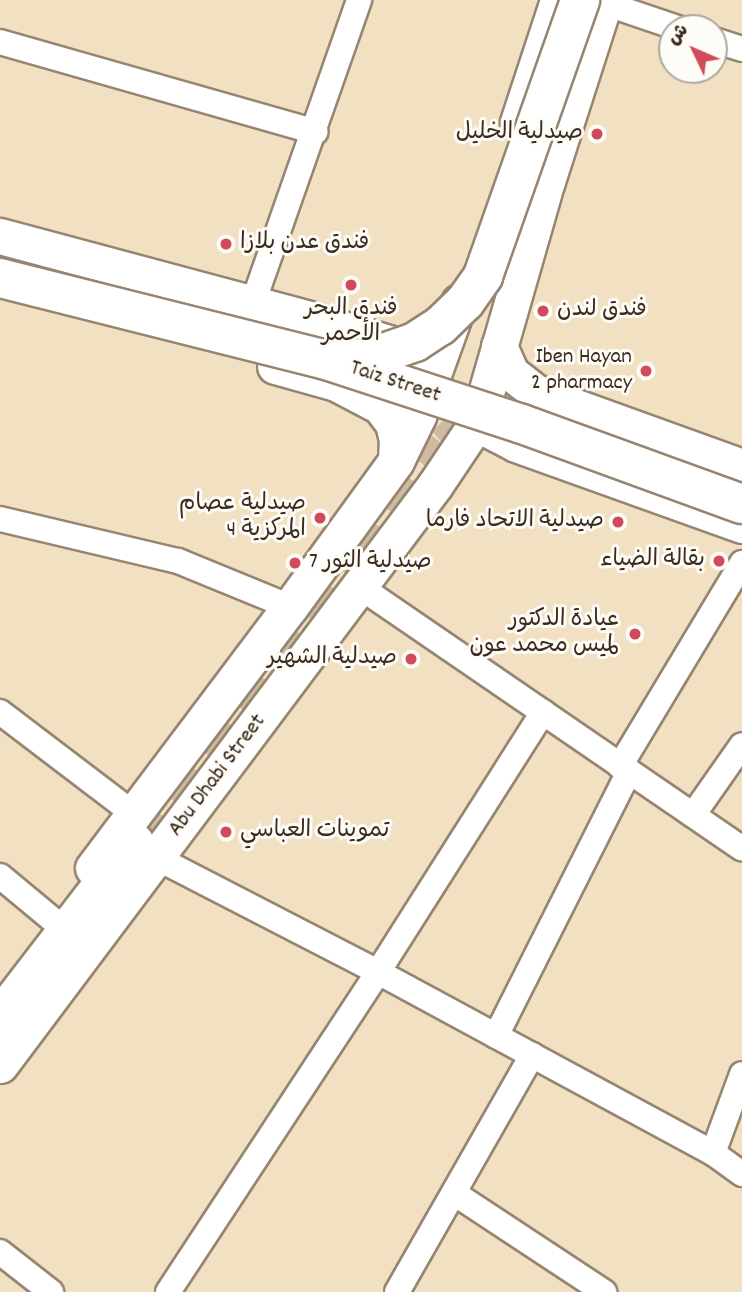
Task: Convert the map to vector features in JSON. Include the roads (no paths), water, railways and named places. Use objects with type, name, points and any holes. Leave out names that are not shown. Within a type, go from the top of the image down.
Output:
[{"type":"main road","name":"Abu Dhabi Street","points":[[0,1065],[290,607],[396,461],[440,359],[558,0]]},
{"type":"main road","name":"Abu Dhabi Street","points":[[0,987],[53,920],[142,838],[369,573],[445,472],[478,421],[488,397],[499,346],[596,1]]},
{"type":"main road","points":[[312,366],[394,351],[440,326],[465,302],[495,249],[596,1]]},
{"type":"main road","points":[[502,170],[504,185],[515,196],[523,198],[538,194],[547,181]]},
{"type":"main road","points":[[0,236],[253,303],[371,338],[405,351],[440,359],[454,386],[478,421],[516,444],[742,525]]},
{"type":"main road","name":"Taiz Street","points":[[0,278],[522,424],[742,504]]},
{"type":"main road","points":[[371,338],[397,335],[422,324],[464,286]]},
{"type":"main road","points":[[0,295],[312,366],[380,406],[393,424],[397,440],[396,461]]},
{"type":"main road","points":[[312,366],[315,371],[323,366],[331,351],[328,333],[313,320]]},
{"type":"main road","points":[[499,346],[512,373],[537,393],[742,467]]},
{"type":"main road","points":[[440,359],[453,411],[445,472]]},
{"type":"main road","points":[[644,490],[630,478],[626,460],[635,444],[643,439],[662,439]]},
{"type":"main road","points":[[445,472],[516,444]]},
{"type":"main road","points":[[341,538],[354,532],[369,533],[379,545],[369,573]]},
{"type":"main road","points":[[0,1018],[142,838]]},
{"type":"street","points":[[253,303],[359,0]]},
{"type":"street","points":[[596,1],[658,21]]},
{"type":"street","points":[[0,43],[315,132]]},
{"type":"street","points":[[0,519],[178,561],[290,607]]},
{"type":"street","points":[[496,1036],[625,769],[742,563]]},
{"type":"street","points":[[369,573],[542,712],[742,849]]},
{"type":"street","points":[[0,712],[142,838],[378,972],[713,1153],[742,1174]]},
{"type":"street","points":[[168,1292],[378,972],[542,712]]},
{"type":"street","points":[[693,815],[742,745]]},
{"type":"street","points":[[0,876],[53,920]]},
{"type":"street","points":[[397,1292],[532,1055]]},
{"type":"street","points":[[713,1153],[742,1074]]},
{"type":"street","points":[[454,1193],[604,1292]]},
{"type":"street","points":[[0,1252],[51,1292]]},
{"type":"tunnel","points":[[0,254],[261,325]]},
{"type":"tunnel","points":[[135,843],[355,556],[444,445],[460,431]]},
{"type":"place","name":"صيدلية الخليل","points":[[597,134]]},
{"type":"place","name":"فندق عدن بلازا","points":[[226,244]]},
{"type":"place","name":"فندق البحر الأحمر","points":[[351,285]]},
{"type":"place","name":"فندق لندن","points":[[543,311]]},
{"type":"place","name":"Iben Hayan 2 pharmacy","points":[[646,371]]},
{"type":"place","name":"صيدلية عصام المركزية 4","points":[[320,518]]},
{"type":"place","name":"صيدلية الاتحاد فارما","points":[[618,522]]},
{"type":"place","name":"بقالة الضياء","points":[[719,561]]},
{"type":"place","name":"صيدلية الثور 7","points":[[295,563]]},
{"type":"place","name":"عيادة الدكتور لميس محمد عون","points":[[635,634]]},
{"type":"place","name":"صيدلية الشهير","points":[[411,659]]},
{"type":"place","name":"تموينات العباسي","points":[[226,832]]}]
